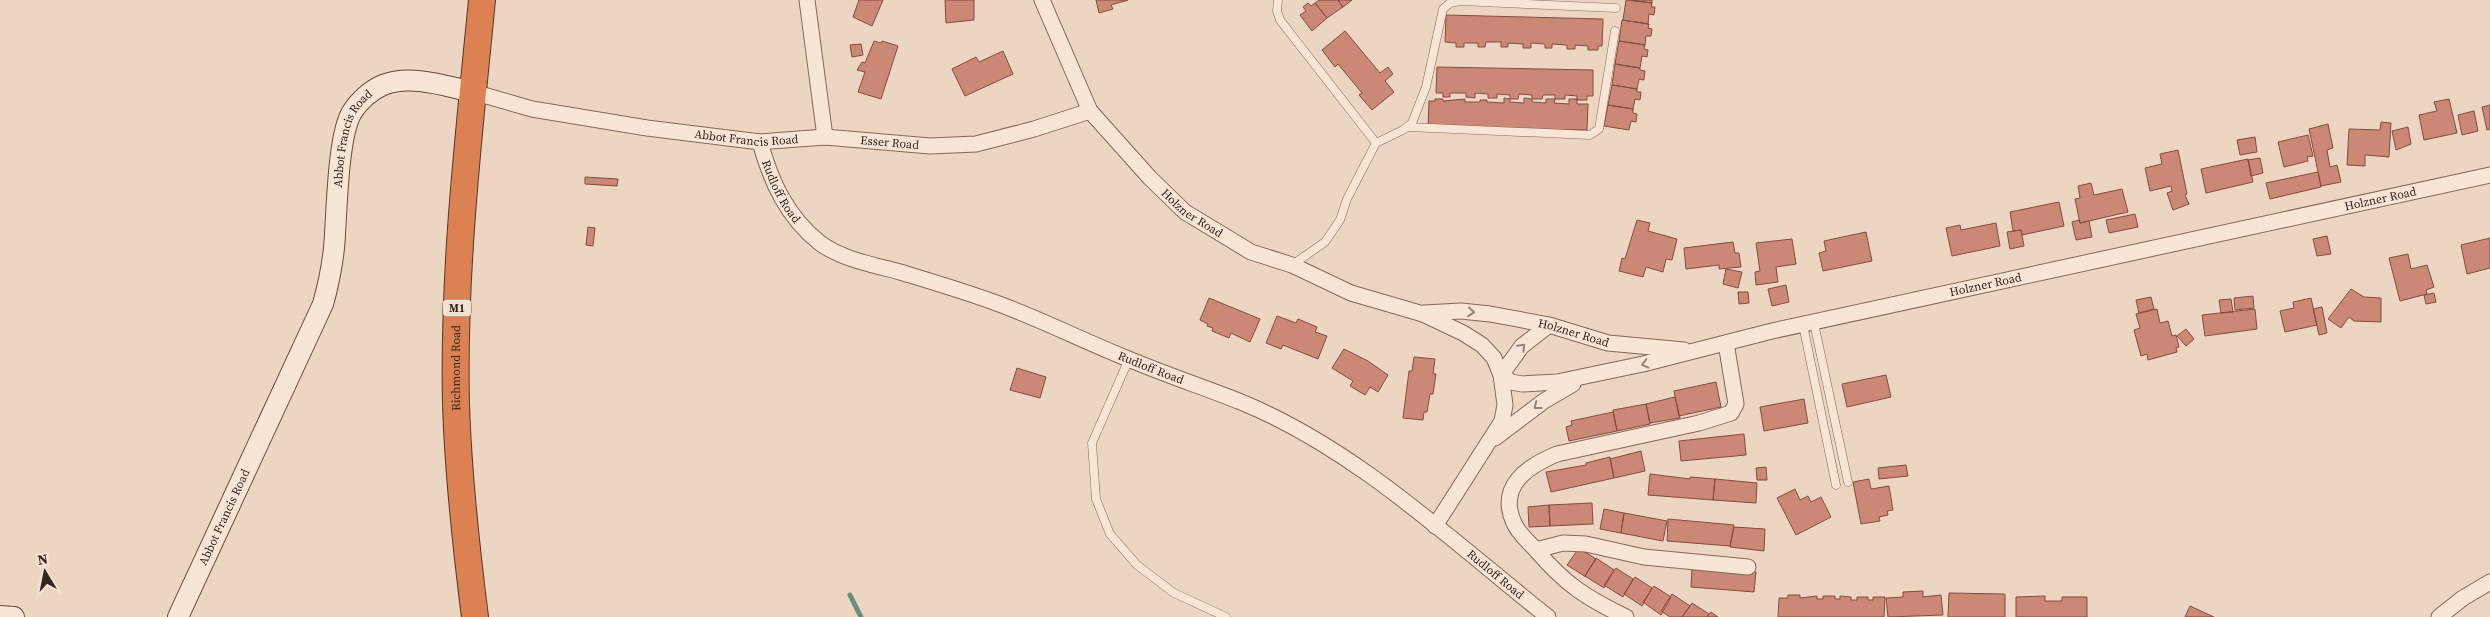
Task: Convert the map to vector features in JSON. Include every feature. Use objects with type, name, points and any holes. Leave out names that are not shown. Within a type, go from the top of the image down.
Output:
[{"type":"highway","name":"Richmond Road","points":[[475,617],[468,556],[456,404],[457,293],[482,0]]},
{"type":"street","points":[[807,0],[825,138]]},
{"type":"street","name":"Holzner Road","points":[[1042,0],[1090,111],[1150,178],[1185,212],[1251,252],[1292,265],[1350,293],[1422,314],[1463,333],[1482,345],[1494,358],[1501,375],[1505,405],[1502,421],[1435,526]]},
{"type":"street","name":"Abbot Francis Road","points":[[178,617],[324,304],[334,250],[344,142],[352,113],[366,95],[383,85],[404,81],[424,82],[473,92],[532,108],[647,128],[760,142],[825,138]]},
{"type":"street","name":"Esser Road","points":[[825,138],[930,146],[976,144],[1034,129],[1090,111]]},
{"type":"street","name":"Rudloff Road","points":[[760,142],[768,170],[782,200],[798,221],[821,244],[847,256],[1000,305],[1129,359],[1243,403],[1301,430],[1351,463],[1435,526],[1548,617]]},
{"type":"street","name":"Holzner Road","points":[[1501,375],[1522,346],[1549,324],[1608,343],[1692,351],[2490,175]]},
{"type":"street","points":[[1422,314],[1461,311],[1549,324]]},
{"type":"street","points":[[1626,617],[1602,606],[1569,585],[1536,550],[1514,524],[1510,508],[1510,490],[1520,476],[1536,463],[1557,454],[1732,414],[1736,404],[1726,343]]},
{"type":"street","points":[[1501,375],[1511,382],[1528,384],[1557,382],[1692,351]]},
{"type":"street","points":[[1491,441],[1561,390],[1595,374]]},
{"type":"street","points":[[1536,550],[1564,543],[1586,544],[1644,557],[1748,567]]},
{"type":"street","points":[[2440,617],[2463,598],[2490,582]]},
{"type":"street","points":[[0,616],[14,617]]},
{"type":"lane","points":[[1278,0],[1277,11],[1280,20],[1376,144]]},
{"type":"lane","points":[[1408,127],[1422,102],[1443,9],[1450,2],[1460,0],[1616,8]]},
{"type":"lane","points":[[1292,265],[1325,242],[1340,220],[1347,199],[1376,144],[1408,127],[1590,135],[1599,129],[1615,32]]},
{"type":"lane","points":[[1808,324],[1848,482]]},
{"type":"lane","points":[[1808,324],[1836,485]]},
{"type":"lane","points":[[1129,359],[1092,443],[1096,499],[1110,534],[1137,564],[1174,593],[1226,617]]},
{"type":"building","points":[[859,0],[883,0],[872,26],[853,17]]},
{"type":"building","points":[[945,0],[974,0],[974,20],[946,23]]},
{"type":"building","points":[[1096,0],[1128,0],[1111,5],[1113,9],[1099,13]]},
{"type":"building","points":[[1319,0],[1338,0],[1343,7],[1327,18],[1315,3]]},
{"type":"building","points":[[1338,0],[1352,0],[1343,7]]},
{"type":"building","points":[[1626,0],[1652,3],[1651,7],[1655,7],[1654,15],[1649,14],[1648,24],[1623,20]]},
{"type":"building","points":[[1632,0],[1652,0],[1652,3]]},
{"type":"building","points":[[1308,3],[1311,6],[1315,3],[1327,18],[1312,31],[1300,15],[1306,11],[1303,7]]},
{"type":"building","points":[[1446,15],[1603,19],[1602,46],[1598,46],[1598,50],[1588,50],[1588,46],[1575,45],[1575,49],[1567,49],[1567,45],[1552,44],[1552,48],[1545,48],[1545,44],[1531,43],[1531,48],[1523,48],[1523,44],[1508,43],[1508,47],[1501,47],[1501,42],[1486,42],[1485,47],[1478,47],[1478,43],[1464,43],[1464,47],[1456,47],[1456,43],[1445,42]]},
{"type":"building","points":[[1622,20],[1649,24],[1648,28],[1652,29],[1651,36],[1646,36],[1645,45],[1619,41]]},
{"type":"building","points":[[1345,31],[1380,73],[1388,67],[1393,74],[1385,81],[1394,92],[1372,110],[1359,95],[1362,93],[1338,64],[1335,67],[1322,50]]},
{"type":"building","points":[[874,41],[881,43],[882,41],[898,46],[881,99],[858,92],[865,72],[857,70],[862,62],[865,63]]},
{"type":"building","points":[[1619,41],[1645,45],[1644,49],[1648,50],[1647,57],[1642,56],[1640,68],[1615,64]]},
{"type":"building","points":[[861,44],[863,55],[852,57],[850,45]]},
{"type":"building","points":[[1003,51],[1013,74],[965,96],[952,69],[976,57],[979,62]]},
{"type":"building","points":[[1615,64],[1640,68],[1640,70],[1645,71],[1644,80],[1639,79],[1637,89],[1612,85]]},
{"type":"building","points":[[1437,67],[1593,70],[1593,96],[1587,96],[1587,100],[1577,100],[1577,96],[1565,95],[1565,99],[1555,99],[1555,95],[1543,95],[1542,99],[1532,99],[1532,95],[1519,94],[1518,99],[1510,99],[1510,95],[1497,94],[1497,98],[1488,98],[1488,94],[1475,93],[1475,98],[1466,97],[1466,93],[1450,93],[1450,97],[1443,97],[1443,93],[1436,93]]},
{"type":"building","points":[[1612,85],[1637,89],[1637,92],[1641,92],[1640,100],[1635,99],[1633,109],[1608,105]]},
{"type":"building","points":[[1504,98],[1510,99],[1510,102],[1524,103],[1524,98],[1532,99],[1532,102],[1546,103],[1546,99],[1555,99],[1554,103],[1569,104],[1569,99],[1577,99],[1577,104],[1588,104],[1587,130],[1428,127],[1429,101],[1435,101],[1435,99],[1443,99],[1443,101],[1465,99],[1465,102],[1487,100],[1487,102],[1504,103]]},
{"type":"building","points":[[2449,99],[2457,133],[2424,140],[2419,115],[2437,111],[2434,102]]},
{"type":"building","points":[[1608,105],[1633,109],[1633,113],[1637,114],[1636,122],[1631,121],[1629,130],[1604,126]]},
{"type":"building","points":[[2490,105],[2490,129],[2487,130],[2482,107]]},
{"type":"building","points":[[2474,111],[2478,131],[2462,135],[2458,115]]},
{"type":"building","points":[[2381,122],[2391,123],[2389,157],[2365,155],[2365,166],[2347,165],[2349,129],[2380,130]]},
{"type":"building","points":[[2328,124],[2333,148],[2327,150],[2330,167],[2337,165],[2341,182],[2321,186],[2309,129]]},
{"type":"building","points":[[2408,127],[2411,144],[2396,150],[2392,131]]},
{"type":"building","points":[[2308,135],[2313,156],[2307,157],[2308,161],[2284,167],[2278,142]]},
{"type":"building","points":[[2255,137],[2257,152],[2240,155],[2237,140]]},
{"type":"building","points":[[2178,150],[2187,194],[2185,195],[2189,204],[2173,210],[2167,193],[2172,191],[2171,186],[2150,191],[2145,168],[2162,164],[2160,154]]},
{"type":"building","points":[[2260,158],[2263,173],[2251,176],[2248,160]]},
{"type":"building","points":[[2248,159],[2253,182],[2206,193],[2201,169]]},
{"type":"building","points":[[2318,172],[2321,187],[2270,199],[2266,183]]},
{"type":"building","points":[[585,177],[618,179],[617,186],[585,184]]},
{"type":"building","points":[[2091,183],[2094,195],[2122,189],[2128,212],[2080,223],[2075,199],[2080,198],[2078,186]]},
{"type":"building","points":[[2059,202],[2064,226],[2022,235],[2021,230],[2013,231],[2010,212]]},
{"type":"building","points":[[2135,214],[2138,227],[2109,233],[2106,220]]},
{"type":"building","points":[[1637,220],[1650,223],[1648,231],[1677,239],[1672,260],[1666,259],[1663,272],[1646,267],[1643,277],[1619,271],[1622,258],[1625,259]]},
{"type":"building","points":[[2079,220],[2080,223],[2089,221],[2092,237],[2076,240],[2072,222]]},
{"type":"building","points":[[1996,223],[2000,246],[1952,256],[1946,228],[1960,225],[1961,230]]},
{"type":"building","points":[[588,227],[595,228],[593,246],[586,245]]},
{"type":"building","points":[[2021,230],[2024,246],[2010,249],[2007,232]]},
{"type":"building","points":[[1866,232],[1872,261],[1823,271],[1819,253],[1826,251],[1824,241]]},
{"type":"building","points":[[2327,236],[2331,254],[2317,256],[2313,239]]},
{"type":"building","points":[[2490,238],[2490,268],[2467,274],[2461,245]]},
{"type":"building","points":[[1792,239],[1796,264],[1776,267],[1778,282],[1756,285],[1755,272],[1760,271],[1756,243]]},
{"type":"building","points":[[1733,242],[1735,253],[1739,253],[1741,267],[1719,269],[1719,265],[1686,269],[1684,248]]},
{"type":"building","points":[[2408,254],[2411,269],[2427,265],[2434,287],[2426,290],[2427,294],[2400,301],[2389,258]]},
{"type":"building","points":[[1726,269],[1742,272],[1738,288],[1723,284]]},
{"type":"building","points":[[1786,285],[1789,302],[1772,306],[1768,289]]},
{"type":"building","points":[[2351,289],[2364,297],[2381,298],[2381,322],[2354,321],[2349,317],[2341,328],[2328,319]]},
{"type":"building","points":[[1738,292],[1748,292],[1749,303],[1739,304]]},
{"type":"building","points":[[2434,293],[2436,302],[2426,304],[2424,295]]},
{"type":"building","points":[[2253,296],[2254,308],[2235,310],[2234,298]]},
{"type":"building","points":[[2151,297],[2154,309],[2139,313],[2136,300]]},
{"type":"building","points":[[1209,298],[1260,319],[1250,342],[1231,333],[1229,338],[1212,331],[1213,328],[1200,320]]},
{"type":"building","points":[[2311,298],[2317,325],[2285,332],[2280,311],[2294,308],[2293,302]]},
{"type":"building","points":[[2231,299],[2233,312],[2221,313],[2219,300]]},
{"type":"building","points":[[2322,307],[2327,333],[2319,335],[2313,309]]},
{"type":"building","points":[[2157,309],[2160,323],[2168,321],[2172,336],[2176,335],[2179,347],[2176,348],[2177,352],[2148,360],[2147,354],[2141,356],[2134,330],[2140,328],[2136,314]]},
{"type":"building","points":[[2255,309],[2257,329],[2205,336],[2202,315]]},
{"type":"building","points":[[1277,316],[1296,323],[1298,319],[1317,327],[1315,332],[1327,336],[1318,359],[1283,345],[1281,349],[1266,343]]},
{"type":"building","points":[[2186,329],[2194,339],[2186,346],[2177,336]]},
{"type":"building","points":[[1344,349],[1368,361],[1388,375],[1378,392],[1370,387],[1365,395],[1350,386],[1353,381],[1332,368]]},
{"type":"building","points":[[1414,357],[1435,359],[1433,374],[1436,374],[1433,394],[1430,394],[1427,412],[1424,412],[1423,420],[1403,418],[1409,371],[1412,371]]},
{"type":"building","points":[[1017,368],[1046,377],[1040,398],[1010,390]]},
{"type":"building","points":[[1886,375],[1891,397],[1847,407],[1842,384]]},
{"type":"building","points":[[1716,382],[1721,407],[1679,416],[1674,391]]},
{"type":"building","points":[[1675,397],[1680,418],[1650,423],[1646,404]]},
{"type":"building","points":[[1804,399],[1808,423],[1764,431],[1760,407]]},
{"type":"building","points":[[1646,404],[1650,424],[1617,431],[1613,410]]},
{"type":"building","points":[[1613,412],[1617,431],[1569,441],[1566,427],[1572,425],[1571,421]]},
{"type":"building","points":[[1744,434],[1746,455],[1681,461],[1679,441]]},
{"type":"building","points":[[1641,451],[1645,471],[1614,478],[1610,459]]},
{"type":"building","points":[[1610,457],[1614,478],[1551,492],[1546,472],[1586,465],[1586,463]]},
{"type":"building","points":[[1906,465],[1908,476],[1879,479],[1878,468]]},
{"type":"building","points":[[1766,467],[1767,480],[1757,480],[1756,468]]},
{"type":"building","points":[[1650,474],[1690,479],[1690,477],[1715,479],[1713,500],[1648,495]]},
{"type":"building","points":[[1715,479],[1757,483],[1756,503],[1713,500]]},
{"type":"building","points":[[1869,479],[1871,489],[1889,486],[1893,510],[1887,511],[1888,515],[1879,517],[1880,521],[1861,524],[1853,482]]},
{"type":"building","points":[[1795,489],[1800,500],[1808,496],[1811,502],[1821,497],[1831,517],[1796,535],[1777,498]]},
{"type":"building","points":[[1592,503],[1593,524],[1550,526],[1549,505]]},
{"type":"building","points":[[1549,505],[1550,526],[1529,527],[1528,507]]},
{"type":"building","points":[[1604,509],[1624,513],[1621,533],[1600,529]]},
{"type":"building","points":[[1624,513],[1667,521],[1663,541],[1621,533]]},
{"type":"building","points":[[1668,519],[1734,525],[1730,546],[1667,541]]},
{"type":"building","points":[[1734,527],[1765,529],[1764,551],[1730,547]]},
{"type":"building","points":[[1579,548],[1596,559],[1586,577],[1567,565]]},
{"type":"building","points":[[1596,558],[1614,570],[1604,588],[1585,576]]},
{"type":"building","points":[[1616,568],[1633,579],[1623,597],[1604,585]]},
{"type":"building","points":[[1692,568],[1756,572],[1754,592],[1691,587]]},
{"type":"building","points":[[1635,577],[1652,588],[1642,606],[1624,594]]},
{"type":"building","points":[[1654,586],[1671,597],[1661,615],[1643,602]]},
{"type":"building","points":[[1923,591],[1923,597],[1941,595],[1943,615],[1888,617],[1886,598],[1903,597],[1903,592]]},
{"type":"building","points":[[1949,593],[2005,594],[2005,617],[1948,617]]},
{"type":"building","points":[[1672,594],[1690,606],[1682,617],[1670,617],[1661,611]]},
{"type":"building","points":[[1788,595],[1800,595],[1800,598],[1817,596],[1817,599],[1823,599],[1823,596],[1835,596],[1835,599],[1840,599],[1840,596],[1851,597],[1851,600],[1857,600],[1857,597],[1868,597],[1868,600],[1873,600],[1873,597],[1885,597],[1884,617],[1778,617],[1779,598],[1788,598]]},
{"type":"building","points":[[2045,596],[2045,601],[2062,601],[2062,597],[2087,597],[2087,617],[2016,617],[2016,597]]},
{"type":"building","points":[[1692,603],[1709,614],[1707,617],[1682,617]]},
{"type":"building","points":[[2190,606],[2214,617],[2185,617]]},
{"type":"building","points":[[1711,612],[1718,617],[1707,617]]},
{"type":"waterway","points":[[850,595],[861,617]]}]
